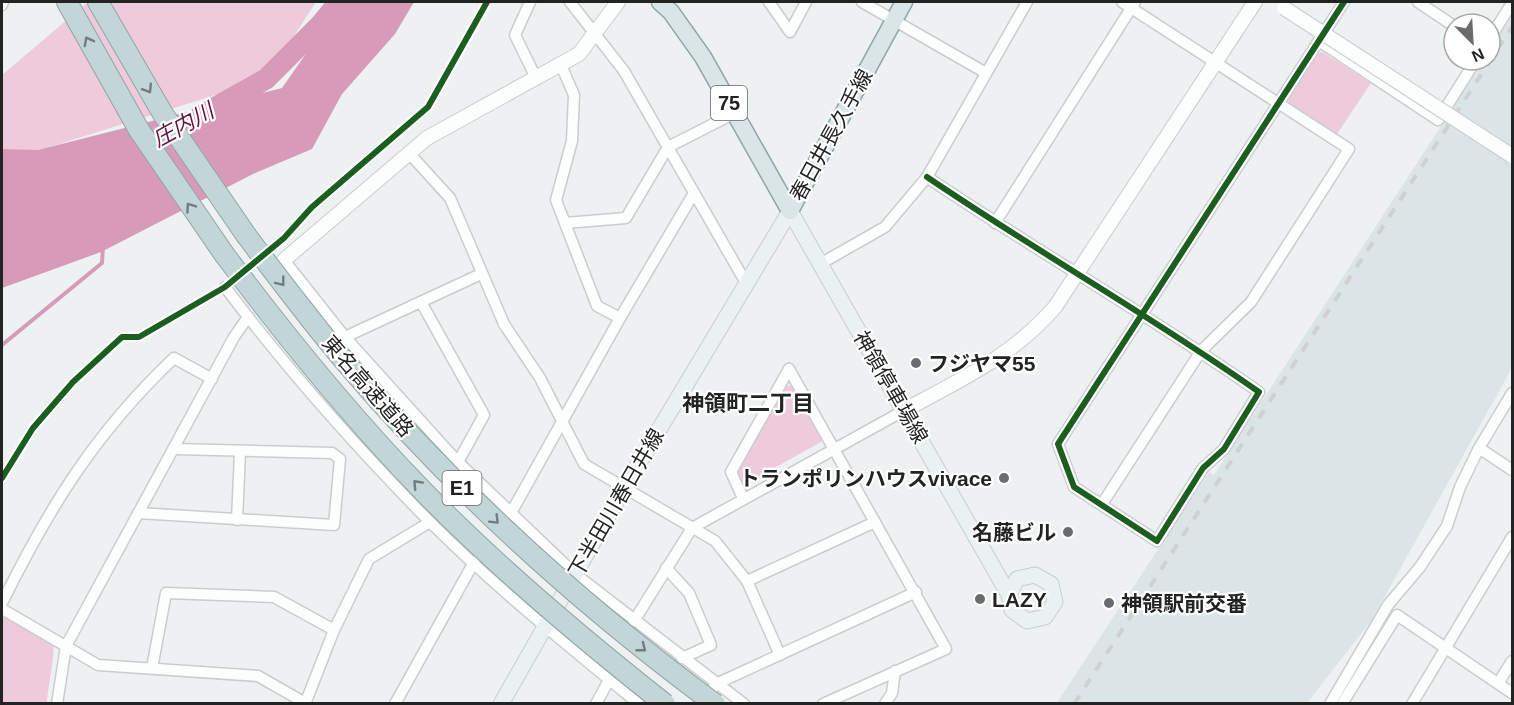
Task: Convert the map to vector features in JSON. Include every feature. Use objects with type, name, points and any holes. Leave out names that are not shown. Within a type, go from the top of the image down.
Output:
[{"type":"highway","name":"東名高速道路","points":[[98,2],[137,72],[197,166],[246,235],[347,364],[429,454],[510,535],[608,622],[716,694]]},
{"type":"highway","name":"東名高速道路","points":[[69,5],[111,84],[184,198],[276,323],[345,405],[423,491],[488,555],[546,607],[665,704]]},
{"type":"main road","name":"春日井長久手線","points":[[660,2],[671,12],[703,57],[790,211]]},
{"type":"main road","name":"春日井長久手線","points":[[790,211],[904,2]]},
{"type":"main road","name":"神領停車場線","points":[[790,211],[1009,595]]},
{"type":"main road","name":"下半田川春日井線","points":[[501,704],[624,488],[790,211]]},
{"type":"street","points":[[530,2],[515,35],[536,78]]},
{"type":"street","points":[[570,2],[624,71],[746,283]]},
{"type":"street","points":[[618,2],[579,54],[427,138],[284,260],[345,337],[458,462],[575,574],[682,658],[716,694],[744,704]]},
{"type":"street","points":[[769,2],[790,32],[806,2]]},
{"type":"street","points":[[862,2],[986,73]]},
{"type":"street","points":[[820,264],[885,227],[927,177],[1027,2]]},
{"type":"street","points":[[634,621],[692,528],[833,447],[998,360],[1015,348],[1055,307],[1255,2]]},
{"type":"street","points":[[927,177],[995,223],[1078,272],[1142,314],[1202,351],[1259,392],[1224,449],[1203,468],[1157,541],[1074,487],[1058,444],[1142,314],[1279,103],[1344,2]]},
{"type":"street","points":[[1424,3],[1442,17]]},
{"type":"street","points":[[1502,19],[1512,3]]},
{"type":"street","points":[[995,223],[1129,4],[1349,149],[1251,302],[1202,351],[1102,504]]},
{"type":"street","points":[[1279,5],[1512,156]]},
{"type":"street","points":[[1319,41],[1438,120],[1468,72]]},
{"type":"street","points":[[561,65],[574,95],[572,141],[556,200],[597,306],[620,318]]},
{"type":"street","points":[[566,223],[626,218],[668,147],[735,113]]},
{"type":"street","points":[[408,152],[450,198],[504,324],[540,378],[561,423],[584,464],[715,541],[747,581],[780,655]]},
{"type":"street","points":[[511,513],[620,318],[694,193]]},
{"type":"street","points":[[345,337],[481,274]]},
{"type":"street","points":[[225,287],[344,429],[430,522],[545,626],[639,704]]},
{"type":"street","points":[[420,302],[484,415],[458,462]]},
{"type":"street","points":[[57,704],[66,646],[234,337],[248,317]]},
{"type":"street","points":[[2,603],[37,533],[81,462],[134,396],[174,358],[212,379]]},
{"type":"street","points":[[743,498],[731,472],[789,369],[946,649],[823,704]]},
{"type":"street","points":[[1330,704],[1388,605],[1420,567],[1447,526],[1460,487],[1479,448],[1512,393]]},
{"type":"street","points":[[1479,448],[1512,470]]},
{"type":"street","points":[[138,513],[334,525],[340,459],[332,453],[174,449]]},
{"type":"street","points":[[237,520],[240,452]]},
{"type":"street","points":[[2,609],[98,665],[258,676],[306,703],[334,630],[369,559],[430,522]]},
{"type":"street","points":[[747,581],[875,522]]},
{"type":"street","points":[[1412,704],[1512,537]]},
{"type":"street","points":[[395,704],[474,561]]},
{"type":"street","points":[[666,568],[689,593],[711,645],[682,658]]},
{"type":"street","points":[[700,704],[780,655],[916,592]]},
{"type":"street","points":[[152,668],[166,593],[274,597],[334,630]]},
{"type":"street","points":[[1342,704],[1397,615],[1499,682],[1512,693]]},
{"type":"street","points":[[1499,682],[1512,660]]},
{"type":"street","points":[[885,704],[892,693],[895,671]]},
{"type":"street","points":[[596,704],[609,680]]},
{"type":"shaded area","points":[[88,2],[316,2],[266,79],[2,162],[2,75]]},
{"type":"shaded area","points":[[1512,15],[1512,368],[1371,621],[1307,703],[1056,704],[1209,472],[1214,475],[1476,72],[1502,72],[1502,31]]},
{"type":"shaded area","points":[[1322,52],[1371,83],[1337,134],[1289,103],[1288,98],[1317,53]]},
{"type":"shaded area","points":[[793,385],[822,437],[821,442],[747,483],[742,482],[736,472],[784,386]]},
{"type":"shaded area","points":[[2,614],[53,645],[47,703],[2,704]]},
{"type":"water","points":[[334,2],[414,2],[395,34],[342,94],[312,149],[253,174],[101,252],[2,288],[2,149],[38,150],[282,88],[317,38]]},
{"type":"waterway","name":"庄内川","points":[[200,116],[266,79],[321,24],[339,2]]},
{"type":"waterway","points":[[2,345],[102,263],[103,246]]},
{"type":"railway","points":[[1074,704],[1512,27]]},
{"type":"cycle path","points":[[2,478],[33,428],[73,382],[122,337],[139,337],[225,287],[284,238],[312,207],[428,107],[487,2]]},
{"type":"cycle path","points":[[927,177],[1010,231],[1135,310],[1177,337],[1259,392],[1224,449],[1203,468],[1157,541],[1074,487],[1058,444],[1344,2]]},
{"type":"place","name":"フジヤマ55","points":[[916,363]]},
{"type":"place","name":"トランポリンハウスvivace","points":[[1004,478]]},
{"type":"place","name":"名藤ビル","points":[[1068,532]]},
{"type":"place","name":"LAZY","points":[[980,599]]},
{"type":"place","name":"神領駅前交番","points":[[1109,603]]},
{"type":"district","name":"神領町二丁目","points":[[748,403]]}]
